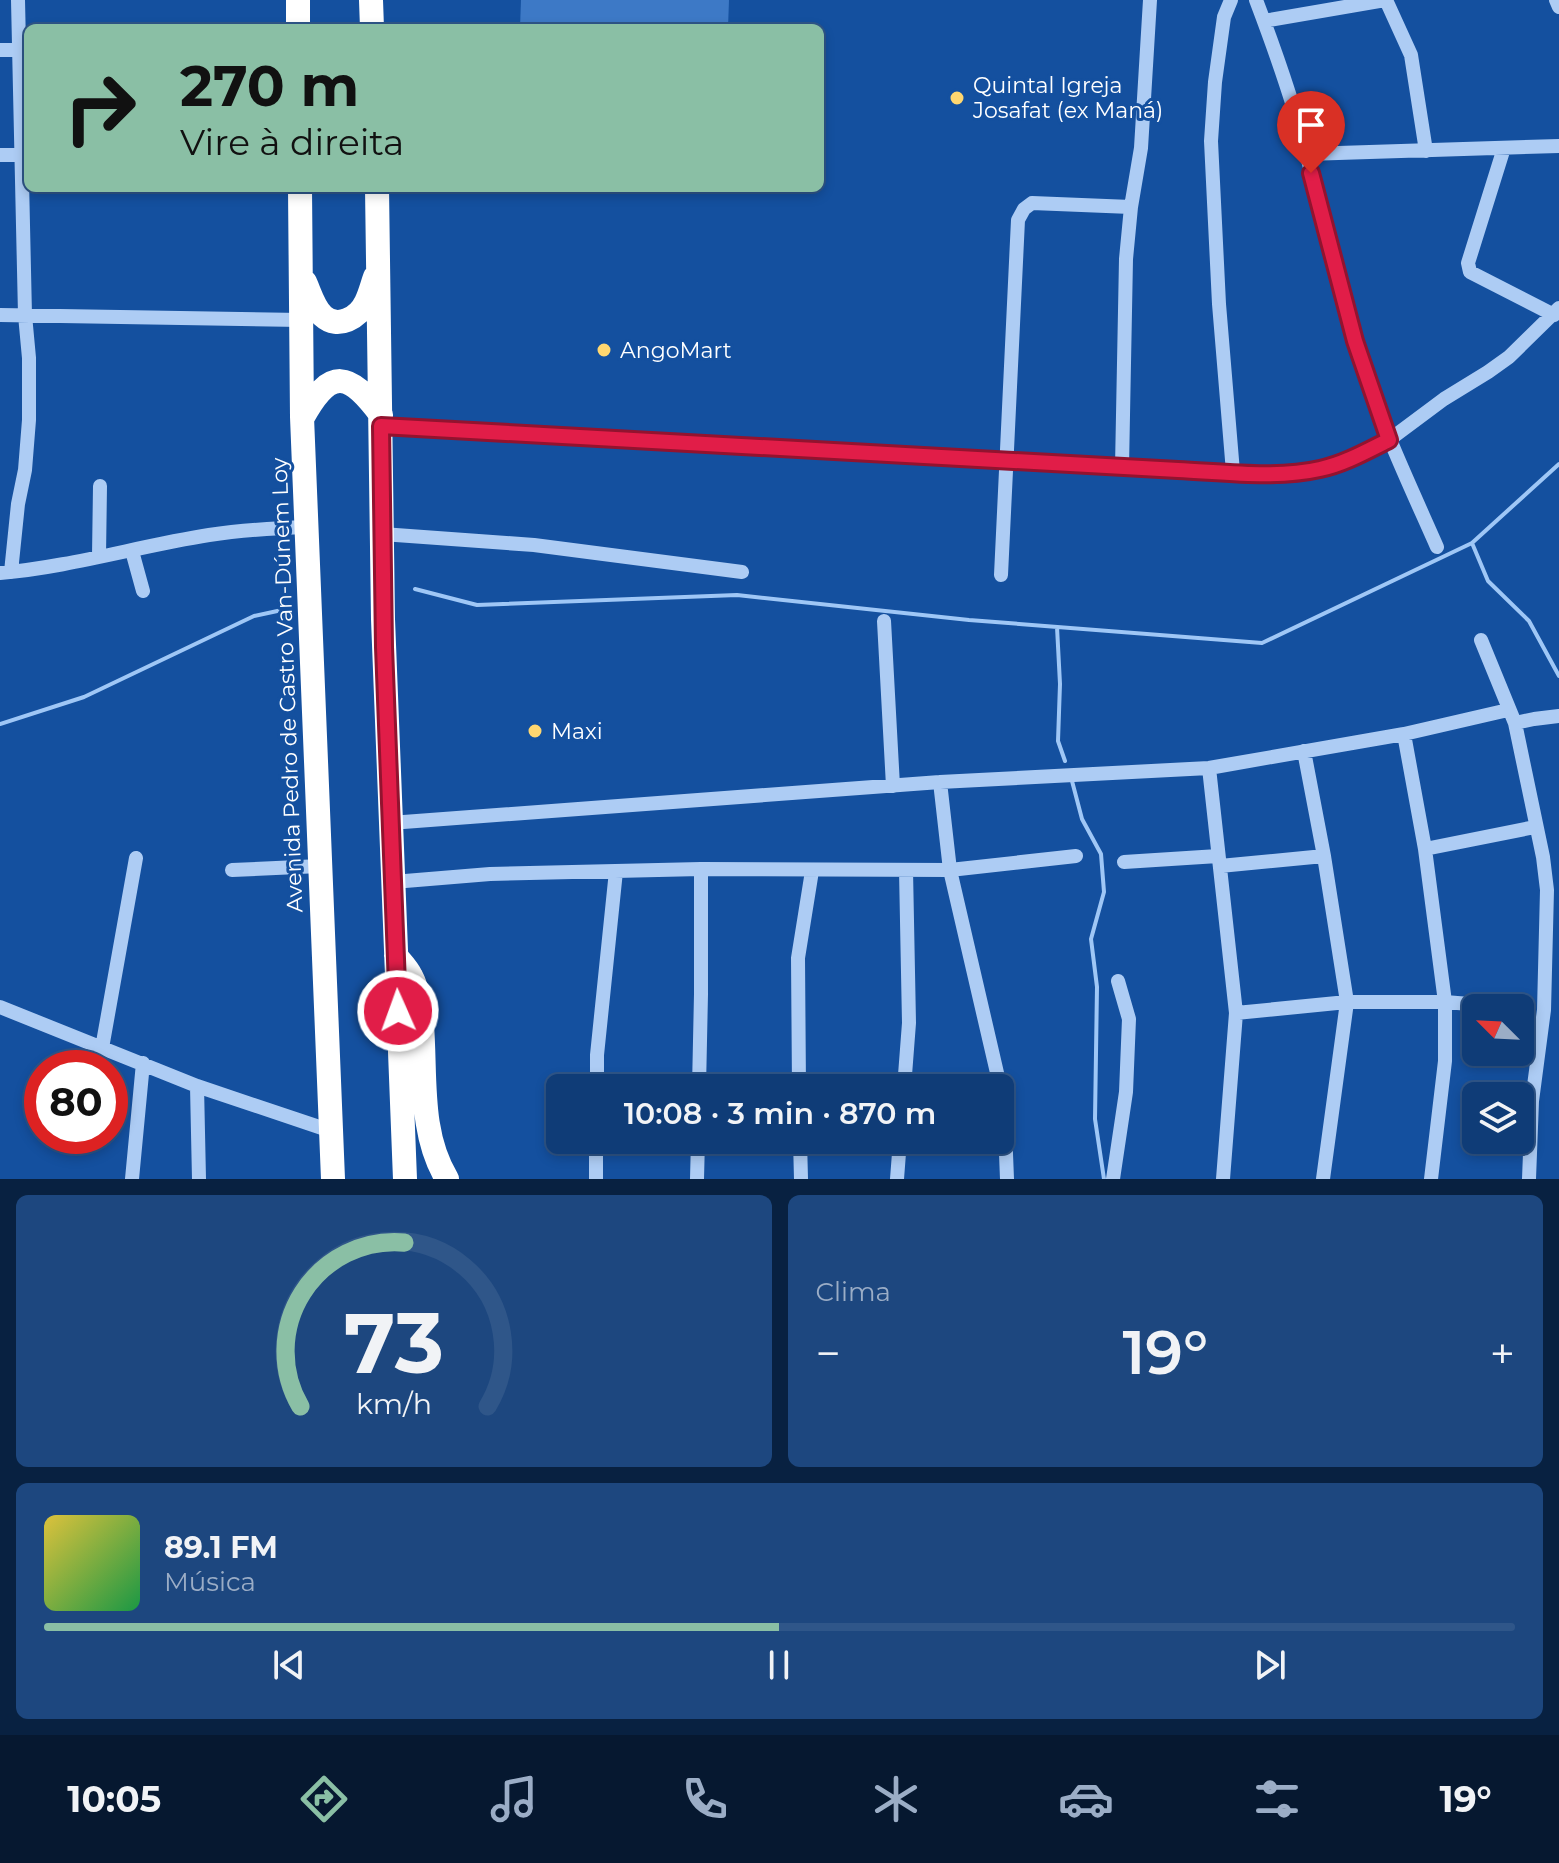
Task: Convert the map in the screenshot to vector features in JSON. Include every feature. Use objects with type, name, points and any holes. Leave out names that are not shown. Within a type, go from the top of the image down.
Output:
[{"type":"highway","points":[[298,0],[298,24]]},
{"type":"highway","points":[[371,0],[372,24]]},
{"type":"highway","name":"Avenida Pedro de Castro Van-Dúnem Loy","points":[[300,192],[302,417],[333,1179]]},
{"type":"highway","points":[[377,192],[383,619],[405,1179]]},
{"type":"highway","points":[[301,272],[322,315],[334,322],[343,322],[365,305],[380,265]]},
{"type":"highway","points":[[302,417],[325,385],[343,381],[361,390],[381,421]]},
{"type":"highway","points":[[396,955],[411,975],[420,1004],[426,1115],[431,1145],[447,1179]]},
{"type":"street","points":[[0,50],[24,50],[18,0]]},
{"type":"street","points":[[1122,467],[1126,259],[1141,148],[1150,0]]},
{"type":"street","points":[[1231,0],[1224,17],[1211,141],[1219,304],[1233,472]]},
{"type":"street","points":[[1256,0],[1307,154],[1355,341],[1389,440],[1437,547]]},
{"type":"street","points":[[1264,21],[1386,0],[1411,55],[1426,151]]},
{"type":"street","points":[[1556,0],[1559,7]]},
{"type":"street","points":[[1307,154],[1559,146]]},
{"type":"street","points":[[381,421],[1122,467],[1287,474],[1320,469],[1336,465],[1389,440],[1436,404],[1509,357],[1556,312],[1470,272],[1468,263],[1504,148]]},
{"type":"street","points":[[0,155],[24,155]]},
{"type":"street","points":[[25,192],[29,420],[25,470],[5,572],[32,570],[209,535],[263,528],[308,527]]},
{"type":"street","points":[[1001,575],[1018,220],[1032,203],[1131,207]]},
{"type":"street","points":[[0,315],[301,320]]},
{"type":"street","points":[[99,556],[100,486]]},
{"type":"street","points":[[382,534],[534,545],[742,572]]},
{"type":"street","points":[[132,551],[143,591]]},
{"type":"street","points":[[884,621],[893,786]]},
{"type":"street","points":[[1481,640],[1512,717],[1543,857],[1547,890],[1544,1010],[1532,1101],[1529,1179]]},
{"type":"street","points":[[390,823],[940,782],[1209,768],[1512,717],[1534,719],[1559,716]]},
{"type":"street","points":[[1404,734],[1425,849],[1445,1002],[1445,1061],[1431,1179]]},
{"type":"street","points":[[1304,751],[1347,1002],[1323,1179]]},
{"type":"street","points":[[1209,768],[1236,1013],[1223,1179]]},
{"type":"street","points":[[940,782],[950,870],[1004,1103],[1007,1179]]},
{"type":"street","points":[[1425,849],[1535,827]]},
{"type":"street","points":[[393,882],[490,874],[701,869],[950,870],[1076,856]]},
{"type":"street","points":[[1124,862],[1324,856]]},
{"type":"street","points":[[102,1048],[136,858]]},
{"type":"street","points":[[232,870],[320,866]]},
{"type":"street","points":[[699,1074],[701,869]]},
{"type":"street","points":[[905,1074],[909,1023],[906,870]]},
{"type":"street","points":[[597,1074],[616,871]]},
{"type":"street","points":[[799,1074],[798,958],[812,871]]},
{"type":"street","points":[[1113,1179],[1126,1092],[1129,1019],[1118,981]]},
{"type":"street","points":[[1236,1013],[1347,1002],[1462,1003]]},
{"type":"street","points":[[0,1007],[197,1086],[331,1131]]},
{"type":"street","points":[[1534,1009],[1544,1010]]},
{"type":"street","points":[[132,1179],[143,1063]]},
{"type":"street","points":[[197,1086],[199,1179]]},
{"type":"street","points":[[596,1154],[596,1179]]},
{"type":"street","points":[[697,1179],[698,1154]]},
{"type":"street","points":[[800,1154],[801,1179]]},
{"type":"street","points":[[897,1179],[899,1154]]},
{"type":"building","points":[[521,0],[729,0],[728,24],[520,24]]},
{"type":"waterway","points":[[415,589],[477,605],[737,595],[969,620],[1262,643],[1472,543],[1559,464]]},
{"type":"waterway","points":[[1472,543],[1488,581],[1529,621],[1559,676]]},
{"type":"waterway","points":[[0,724],[84,697],[254,616],[282,610]]},
{"type":"waterway","points":[[1057,627],[1060,684],[1058,741],[1065,761]]},
{"type":"waterway","points":[[1072,781],[1082,819],[1101,854],[1104,892],[1091,939],[1097,987],[1095,1119],[1104,1179]]},
{"type":"place","name":"Quintal Igreja Josafat (ex Maná)","points":[[957,98]]},
{"type":"place","name":"AngoMart","points":[[604,350]]},
{"type":"place","name":"Maxi","points":[[535,731]]},
{"type":"route","points":[[398,1011],[384,647],[381,426],[1178,470],[1287,474],[1336,465],[1389,440],[1363,369],[1311,173]]}]
